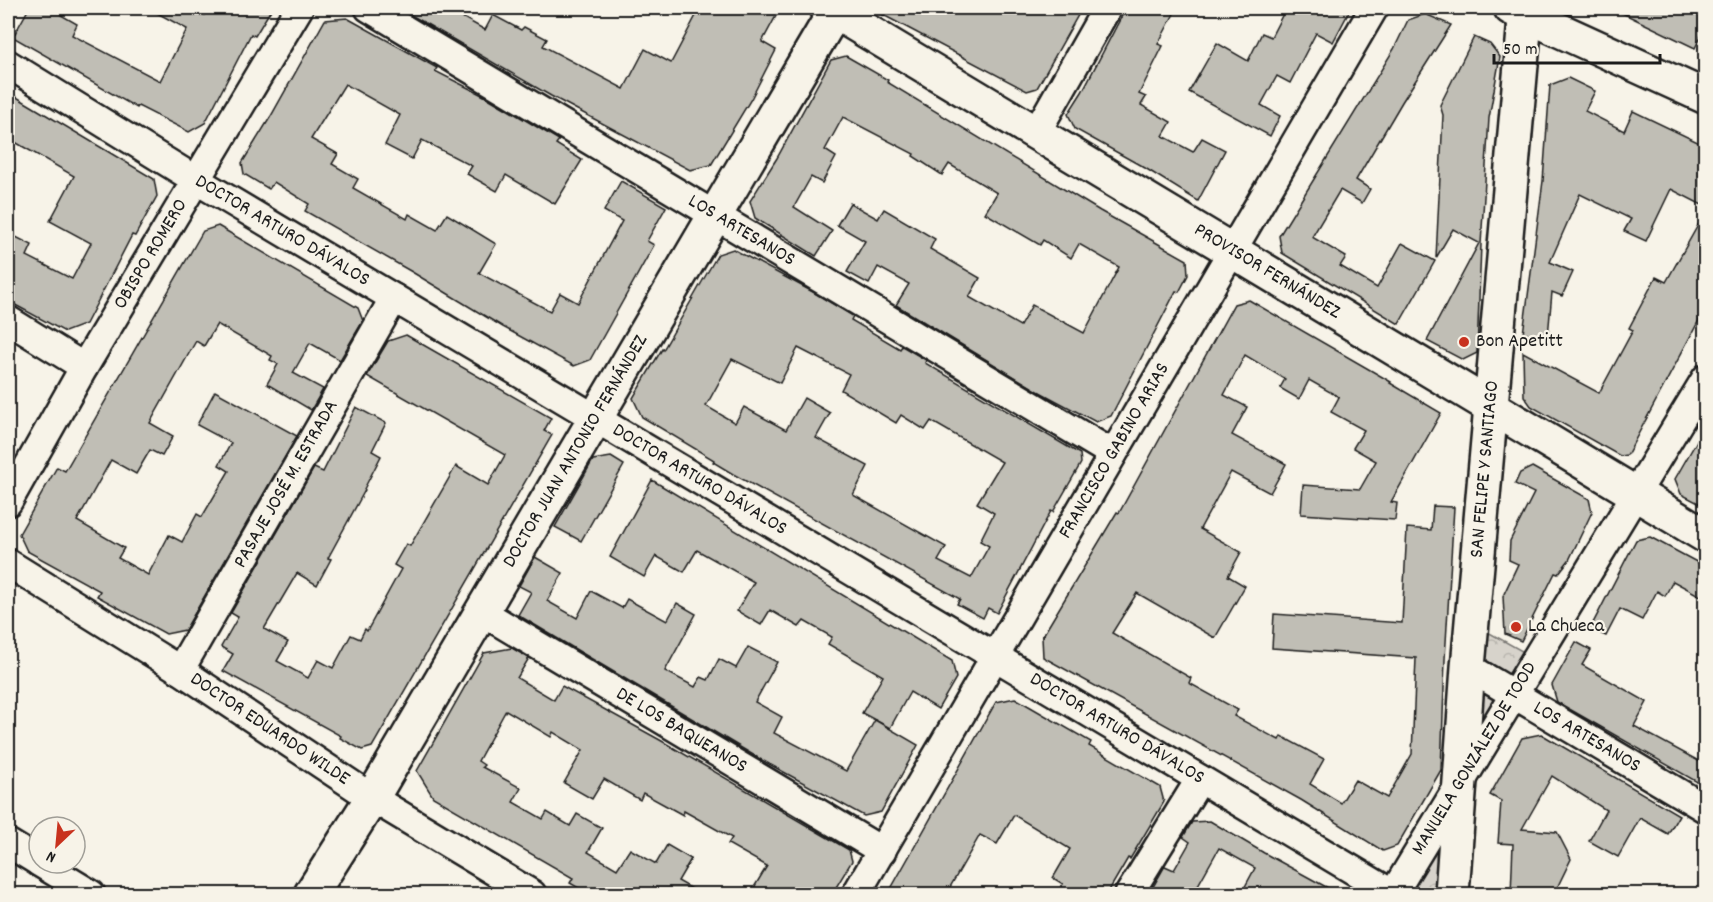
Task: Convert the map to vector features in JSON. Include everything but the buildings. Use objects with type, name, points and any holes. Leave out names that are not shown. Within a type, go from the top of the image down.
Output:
[{"type":"street","name":"OBISPO ROMERO","points":[[8,502],[84,367],[299,8]]},
{"type":"street","name":"LOS ARTESANOS","points":[[369,8],[1113,454]]},
{"type":"street","points":[[1036,133],[1107,8]]},
{"type":"street","name":"FRANCISCO GABINO ARIAS","points":[[856,894],[1374,8]]},
{"type":"street","name":"DOCTOR JUAN ANTONIO FERNÁNDEZ","points":[[311,894],[372,798],[482,612],[833,9]]},
{"type":"street","name":"PROVISOR FERNÁNDEZ","points":[[833,9],[1706,536]]},
{"type":"street","points":[[1520,10],[1706,97]]},
{"type":"street","name":"SAN FELIPE Y SANTIAGO","points":[[1452,894],[1520,10]]},
{"type":"street","name":"DOCTOR ARTURO DÁVALOS","points":[[8,64],[196,180],[1393,894]]},
{"type":"street","name":"PASAJE JOSÉ M. ESTRADA","points":[[180,670],[394,298]]},
{"type":"street","points":[[8,320],[84,367]]},
{"type":"street","name":"MANUELA GONZÁLEZ DE TOOD","points":[[1393,894],[1706,378]]},
{"type":"street","name":"DOCTOR EDUARDO WILDE","points":[[8,563],[180,670],[372,798],[532,894]]},
{"type":"street","name":"DE LOS BAQUEANOS","points":[[482,612],[882,851]]},
{"type":"street","name":"LOS ARTESANOS","points":[[1468,667],[1706,809]]},
{"type":"street","points":[[1129,894],[1200,779]]},
{"type":"street","points":[[8,843],[27,855]]},
{"type":"street","points":[[60,875],[91,894]]},
{"type":"green space","points":[[1477,626],[1531,656],[1465,768]]},
{"type":"green space","points":[[1457,795],[1449,894],[1400,894]]},
{"type":"place","name":"Bon Apetitt","points":[[1464,342]]},
{"type":"place","name":"La Chueca","points":[[1516,627]]}]
